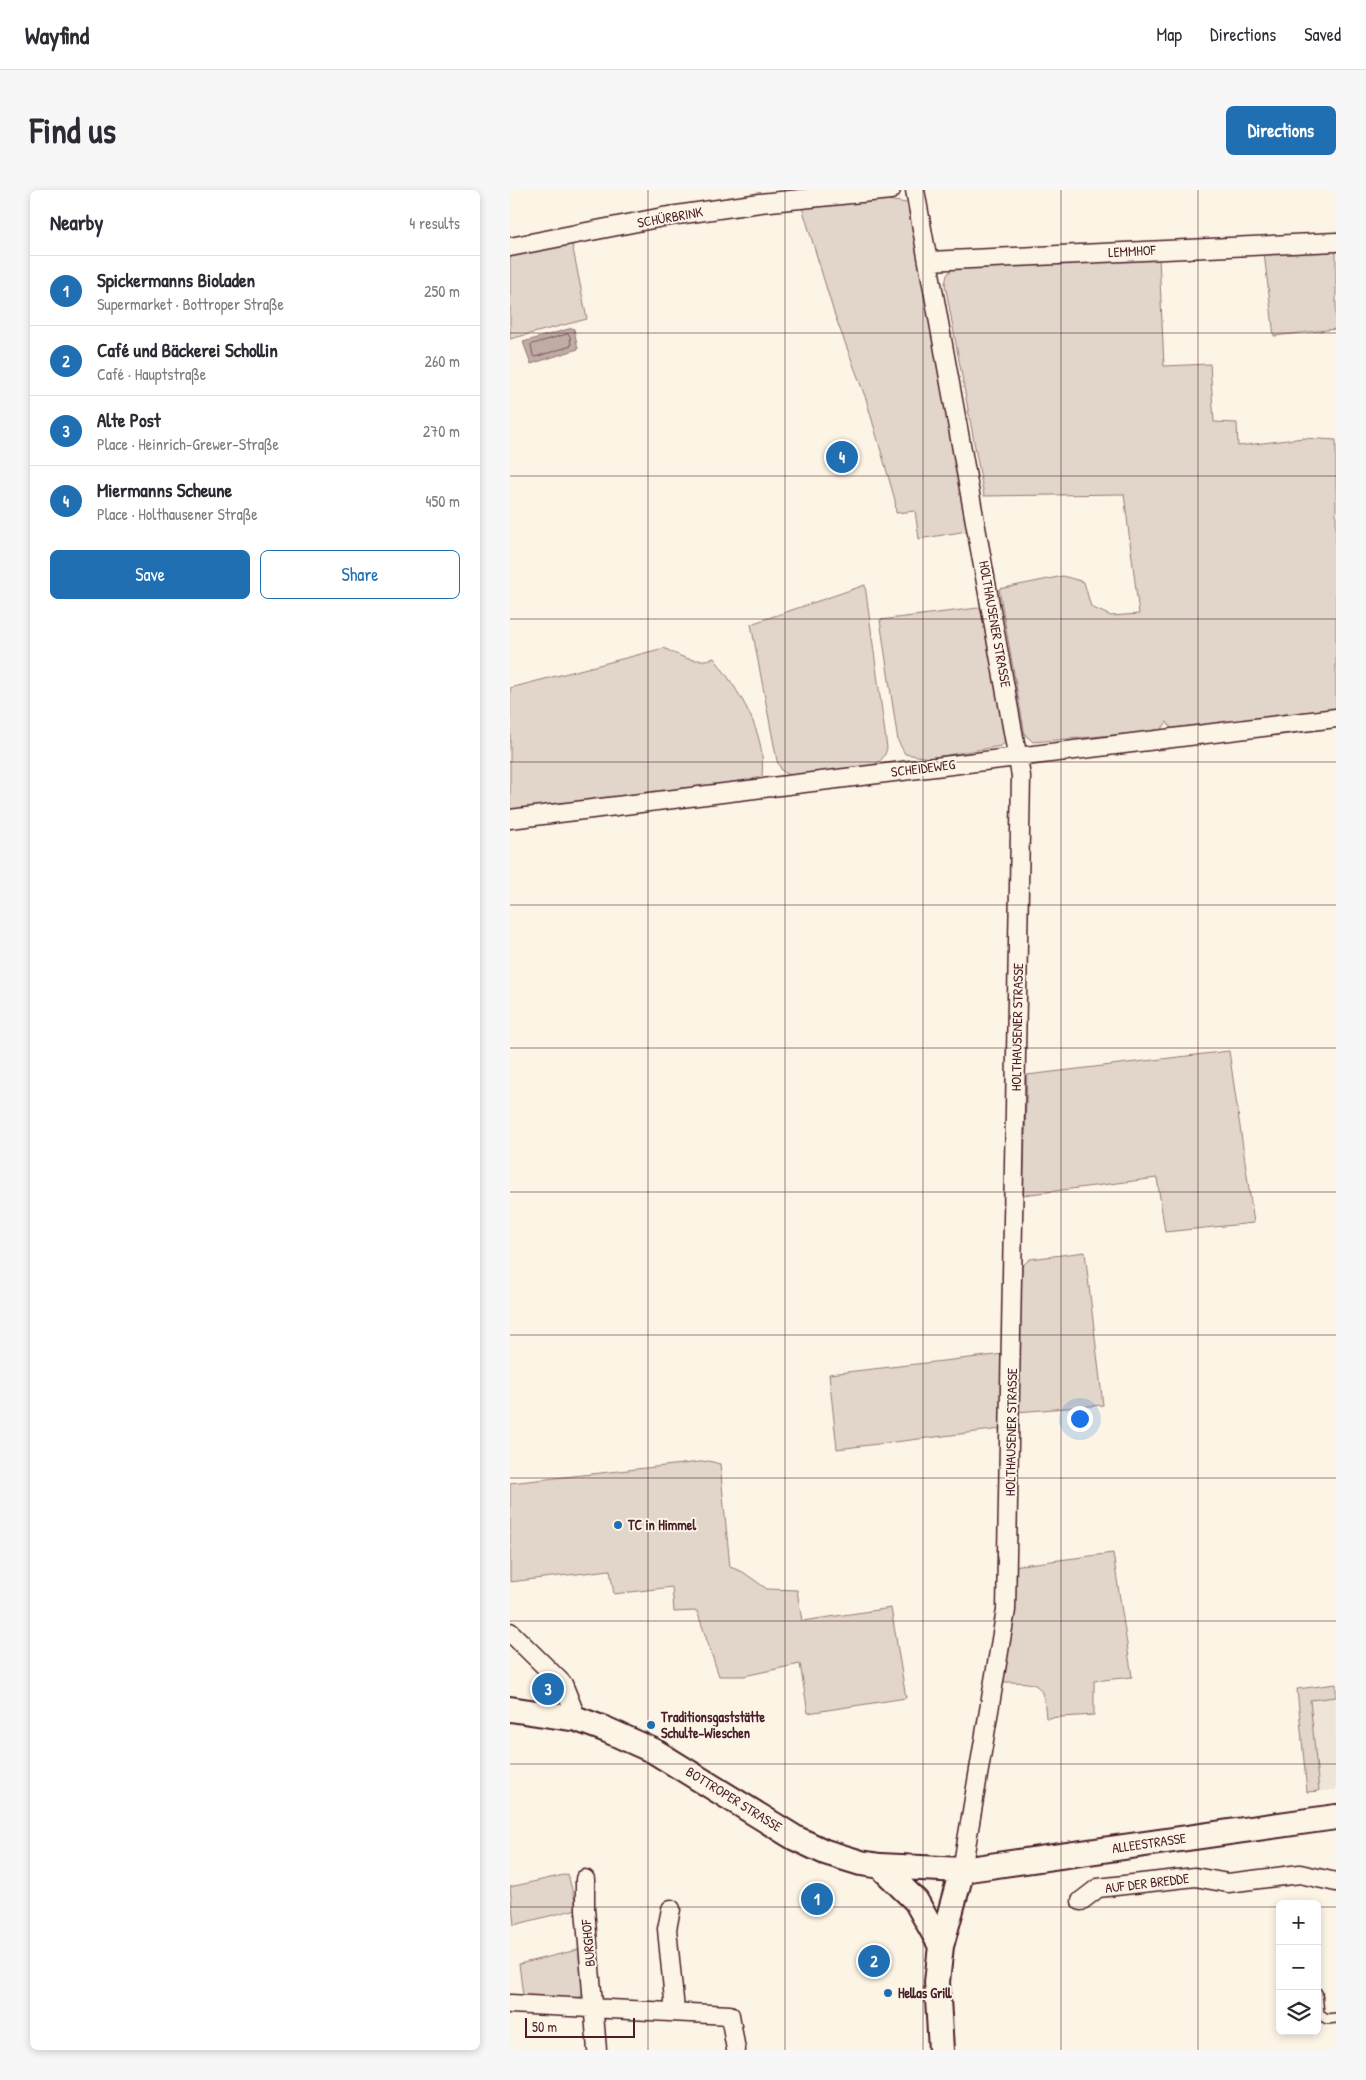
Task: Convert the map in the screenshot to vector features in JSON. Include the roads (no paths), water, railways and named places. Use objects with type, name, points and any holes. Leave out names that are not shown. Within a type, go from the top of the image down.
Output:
[{"type":"main road","name":"BOTTROPER STRASSE","points":[[510,1709],[577,1719],[654,1751],[795,1838],[824,1852],[861,1863],[880,1866],[962,1870]]},
{"type":"main road","name":"ALLEESTRASSE","points":[[962,1870],[1336,1816]]},
{"type":"main road","points":[[880,1866],[916,1901],[941,1946]]},
{"type":"main road","points":[[941,2050],[937,1982],[941,1946],[962,1870]]},
{"type":"street","name":"SCHÜRBRINK","points":[[510,247],[581,235],[663,217],[760,203],[891,190]]},
{"type":"street","name":"HOLTHAUSENER STRASSE","points":[[915,190],[1018,756],[1021,796],[1006,1610],[962,1870]]},
{"type":"street","name":"LEMMHOF","points":[[929,261],[1336,242]]},
{"type":"street","name":"SCHEIDEWEG","points":[[510,819],[1336,718]]},
{"type":"street","points":[[510,1632],[563,1684],[577,1719]]},
{"type":"street","name":"AUF DER BREDDE","points":[[1081,1901],[1098,1888],[1195,1877],[1228,1883],[1300,1874],[1336,1882]]},
{"type":"street","name":"BURGHOF","points":[[586,1879],[585,1909],[597,2050]]},
{"type":"street","points":[[671,1909],[667,1929],[675,2010]]},
{"type":"street","points":[[510,2004],[675,2010],[730,2015],[736,2050]]},
{"type":"water","points":[[574,329],[578,349],[531,364],[523,342]]},
{"type":"place","name":"Miermanns Scheune","points":[[842,457]]},
{"type":"place","name":"TC in Himmel","points":[[618,1525]]},
{"type":"place","name":"Alte Post","points":[[548,1689]]},
{"type":"place","name":"Traditionsgaststätte Schulte-Wieschen","points":[[651,1725]]},
{"type":"place","name":"Spickermanns Bioladen","points":[[817,1899]]},
{"type":"place","name":"Café und Bäckerei Schollin","points":[[874,1961]]},
{"type":"place","name":"Hellas Grill","points":[[888,1993]]}]
